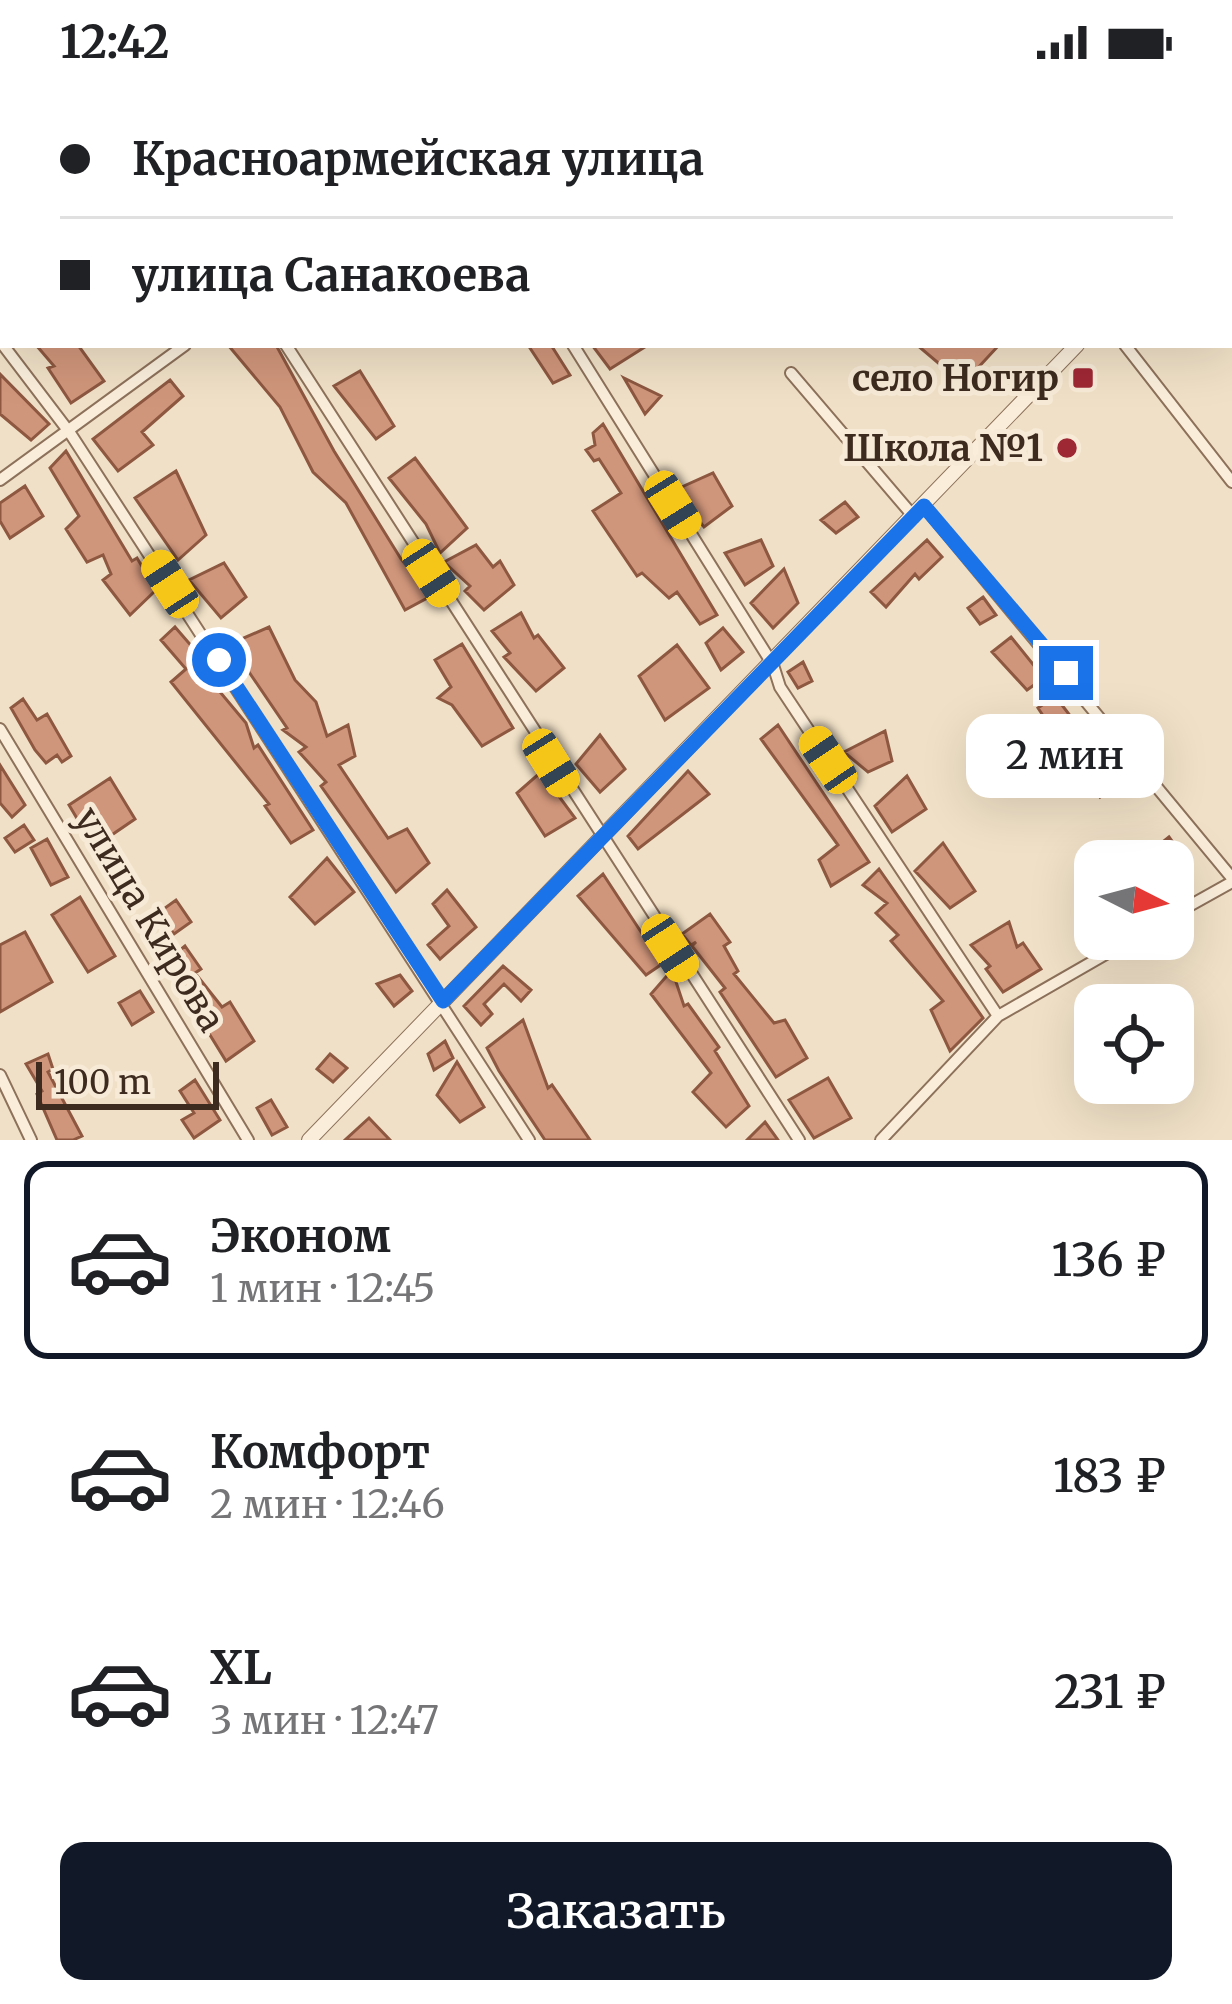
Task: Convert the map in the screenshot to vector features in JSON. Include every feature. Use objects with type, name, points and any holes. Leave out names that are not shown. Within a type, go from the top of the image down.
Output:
[{"type":"street","points":[[5,348],[70,433],[529,1140]]},
{"type":"street","points":[[0,480],[181,348]]},
{"type":"street","points":[[288,348],[600,839],[799,1140]]},
{"type":"street","points":[[575,348],[773,665],[780,687],[998,1016]]},
{"type":"street","points":[[309,1140],[773,665],[1074,348]]},
{"type":"street","points":[[1127,348],[1232,482]]},
{"type":"street","points":[[791,373],[919,511],[1232,880],[1194,903]]},
{"type":"street","name":"улица Кирова","points":[[0,729],[248,1140]]},
{"type":"street","points":[[881,1140],[998,1016],[1095,960]]},
{"type":"street","points":[[0,1076],[31,1140]]},
{"type":"building","points":[[39,348],[80,348],[104,381],[71,403],[48,368],[54,366]]},
{"type":"building","points":[[231,348],[278,348],[334,451],[401,559],[431,596],[405,610],[346,503],[313,472],[280,407]]},
{"type":"building","points":[[530,348],[553,348],[570,375],[553,383]]},
{"type":"building","points":[[594,348],[643,348],[610,369]]},
{"type":"building","points":[[921,348],[996,348],[963,384]]},
{"type":"building","points":[[360,371],[394,426],[376,439],[334,386]]},
{"type":"building","points":[[0,374],[49,424],[31,440],[0,414]]},
{"type":"building","points":[[624,378],[661,396],[645,414]]},
{"type":"building","points":[[170,380],[183,396],[142,432],[153,445],[118,471],[93,439]]},
{"type":"building","points":[[603,424],[717,615],[700,624],[677,592],[669,598],[642,573],[637,576],[593,511],[621,493],[599,459],[594,461],[586,450],[595,445],[593,433]]},
{"type":"building","points":[[66,451],[132,561],[137,558],[156,590],[130,615],[103,580],[111,574],[103,555],[87,562],[66,529],[79,516],[50,468]]},
{"type":"building","points":[[415,458],[467,528],[440,553],[426,524],[389,478]]},
{"type":"building","points":[[176,471],[206,535],[178,560],[135,498]]},
{"type":"building","points":[[713,473],[732,506],[704,527],[675,490]]},
{"type":"building","points":[[25,486],[43,516],[10,538],[0,521],[0,503]]},
{"type":"building","points":[[845,502],[858,517],[836,533],[821,520]]},
{"type":"building","points":[[761,540],[773,566],[745,585],[725,553]]},
{"type":"building","points":[[927,540],[942,557],[919,579],[915,574],[886,607],[871,592]]},
{"type":"building","points":[[476,545],[493,567],[500,561],[514,585],[484,610],[465,591],[470,586],[444,562]]},
{"type":"building","points":[[224,563],[246,597],[221,618],[189,580]]},
{"type":"building","points":[[784,569],[798,603],[773,628],[751,603]]},
{"type":"building","points":[[983,597],[996,615],[980,624],[968,608]]},
{"type":"building","points":[[521,613],[534,638],[538,635],[564,668],[536,691],[504,657],[510,653],[492,631]]},
{"type":"building","points":[[175,627],[246,723],[254,748],[258,745],[313,830],[291,843],[265,806],[269,804],[171,682],[186,669],[161,640]]},
{"type":"building","points":[[269,627],[295,680],[316,702],[327,736],[348,725],[355,756],[339,765],[388,838],[407,829],[429,863],[396,892],[321,786],[326,782],[299,752],[306,747],[283,730],[287,728],[230,644]]},
{"type":"building","points":[[723,628],[743,652],[721,670],[706,643]]},
{"type":"building","points":[[1011,637],[1044,678],[1027,690],[992,652]]},
{"type":"building","points":[[462,644],[513,728],[482,746],[452,705],[438,698],[451,687],[435,660]]},
{"type":"building","points":[[677,645],[709,688],[665,720],[639,676]]},
{"type":"building","points":[[803,662],[812,681],[798,688],[788,672]]},
{"type":"building","points":[[1055,696],[1075,722],[1055,734],[1038,708]]},
{"type":"building","points":[[23,699],[37,720],[47,714],[71,756],[62,762],[57,755],[46,763],[35,750],[11,708]]},
{"type":"building","points":[[778,725],[869,862],[831,886],[819,860],[838,845],[761,739]]},
{"type":"building","points":[[885,731],[892,761],[868,772],[844,752]]},
{"type":"building","points":[[600,735],[625,769],[600,792],[576,764]]},
{"type":"building","points":[[1100,750],[1122,780],[1100,797],[1079,767]]},
{"type":"building","points":[[0,765],[25,805],[12,817],[0,803]]},
{"type":"building","points":[[688,771],[709,794],[638,849],[628,836]]},
{"type":"building","points":[[541,772],[575,818],[545,836],[517,793]]},
{"type":"building","points":[[907,776],[926,809],[892,832],[875,806]]},
{"type":"building","points":[[110,778],[135,819],[94,847],[69,805]]},
{"type":"building","points":[[24,825],[34,840],[15,852],[5,838]]},
{"type":"building","points":[[47,839],[68,877],[51,885],[31,848]]},
{"type":"building","points":[[943,843],[975,891],[950,908],[915,871]]},
{"type":"building","points":[[327,858],[354,892],[315,924],[290,897]]},
{"type":"building","points":[[879,869],[983,1018],[950,1051],[931,1010],[943,1001],[891,941],[898,935],[876,913],[887,903],[863,885]]},
{"type":"building","points":[[603,874],[662,964],[646,975],[578,896]]},
{"type":"building","points":[[447,890],[476,927],[440,959],[428,945],[449,926],[433,904]]},
{"type":"building","points":[[80,897],[115,956],[88,972],[52,915]]},
{"type":"building","points":[[176,900],[191,922],[174,934],[158,913]]},
{"type":"building","points":[[710,914],[730,942],[724,946],[738,971],[734,974],[774,1023],[785,1020],[807,1058],[776,1077],[720,992],[725,988],[692,946],[696,942],[691,945],[682,934]]},
{"type":"building","points":[[1009,922],[1017,947],[1023,943],[1041,969],[1003,992],[986,969],[990,966],[971,945]]},
{"type":"building","points":[[25,932],[52,982],[0,1012],[0,945]]},
{"type":"building","points":[[185,946],[201,969],[195,973],[222,1007],[230,1002],[254,1041],[226,1061],[165,962]]},
{"type":"building","points":[[503,966],[531,990],[521,1001],[504,984],[484,1004],[492,1014],[481,1025],[464,1006]]},
{"type":"building","points":[[672,970],[684,1006],[688,1004],[719,1047],[715,1051],[749,1106],[726,1127],[693,1092],[711,1073],[651,994]]},
{"type":"building","points":[[400,975],[412,991],[394,1006],[377,984]]},
{"type":"building","points":[[140,991],[153,1012],[132,1025],[119,1003]]},
{"type":"building","points":[[523,1020],[548,1088],[552,1085],[590,1140],[545,1140],[499,1071],[487,1048]]},
{"type":"building","points":[[445,1041],[453,1058],[434,1070],[428,1054]]},
{"type":"building","points":[[48,1054],[53,1069],[48,1072],[82,1136],[73,1140],[57,1140],[37,1094],[42,1091],[26,1064]]},
{"type":"building","points":[[330,1054],[347,1068],[333,1082],[317,1069]]},
{"type":"building","points":[[457,1062],[484,1107],[460,1122],[437,1095]]},
{"type":"building","points":[[828,1078],[851,1118],[814,1138],[789,1100]]},
{"type":"building","points":[[195,1080],[220,1120],[194,1138],[182,1120],[194,1113],[180,1091]]},
{"type":"building","points":[[271,1100],[287,1127],[272,1135],[257,1108]]},
{"type":"building","points":[[369,1118],[390,1140],[345,1140]]},
{"type":"building","points":[[765,1122],[778,1140],[747,1140]]},
{"type":"place","name":"село Ногир","points":[[1083,378]]},
{"type":"place","name":"Школа №1","points":[[1067,448]]},
{"type":"route","points":[[219,660],[443,1001],[924,506],[1066,673]]}]
